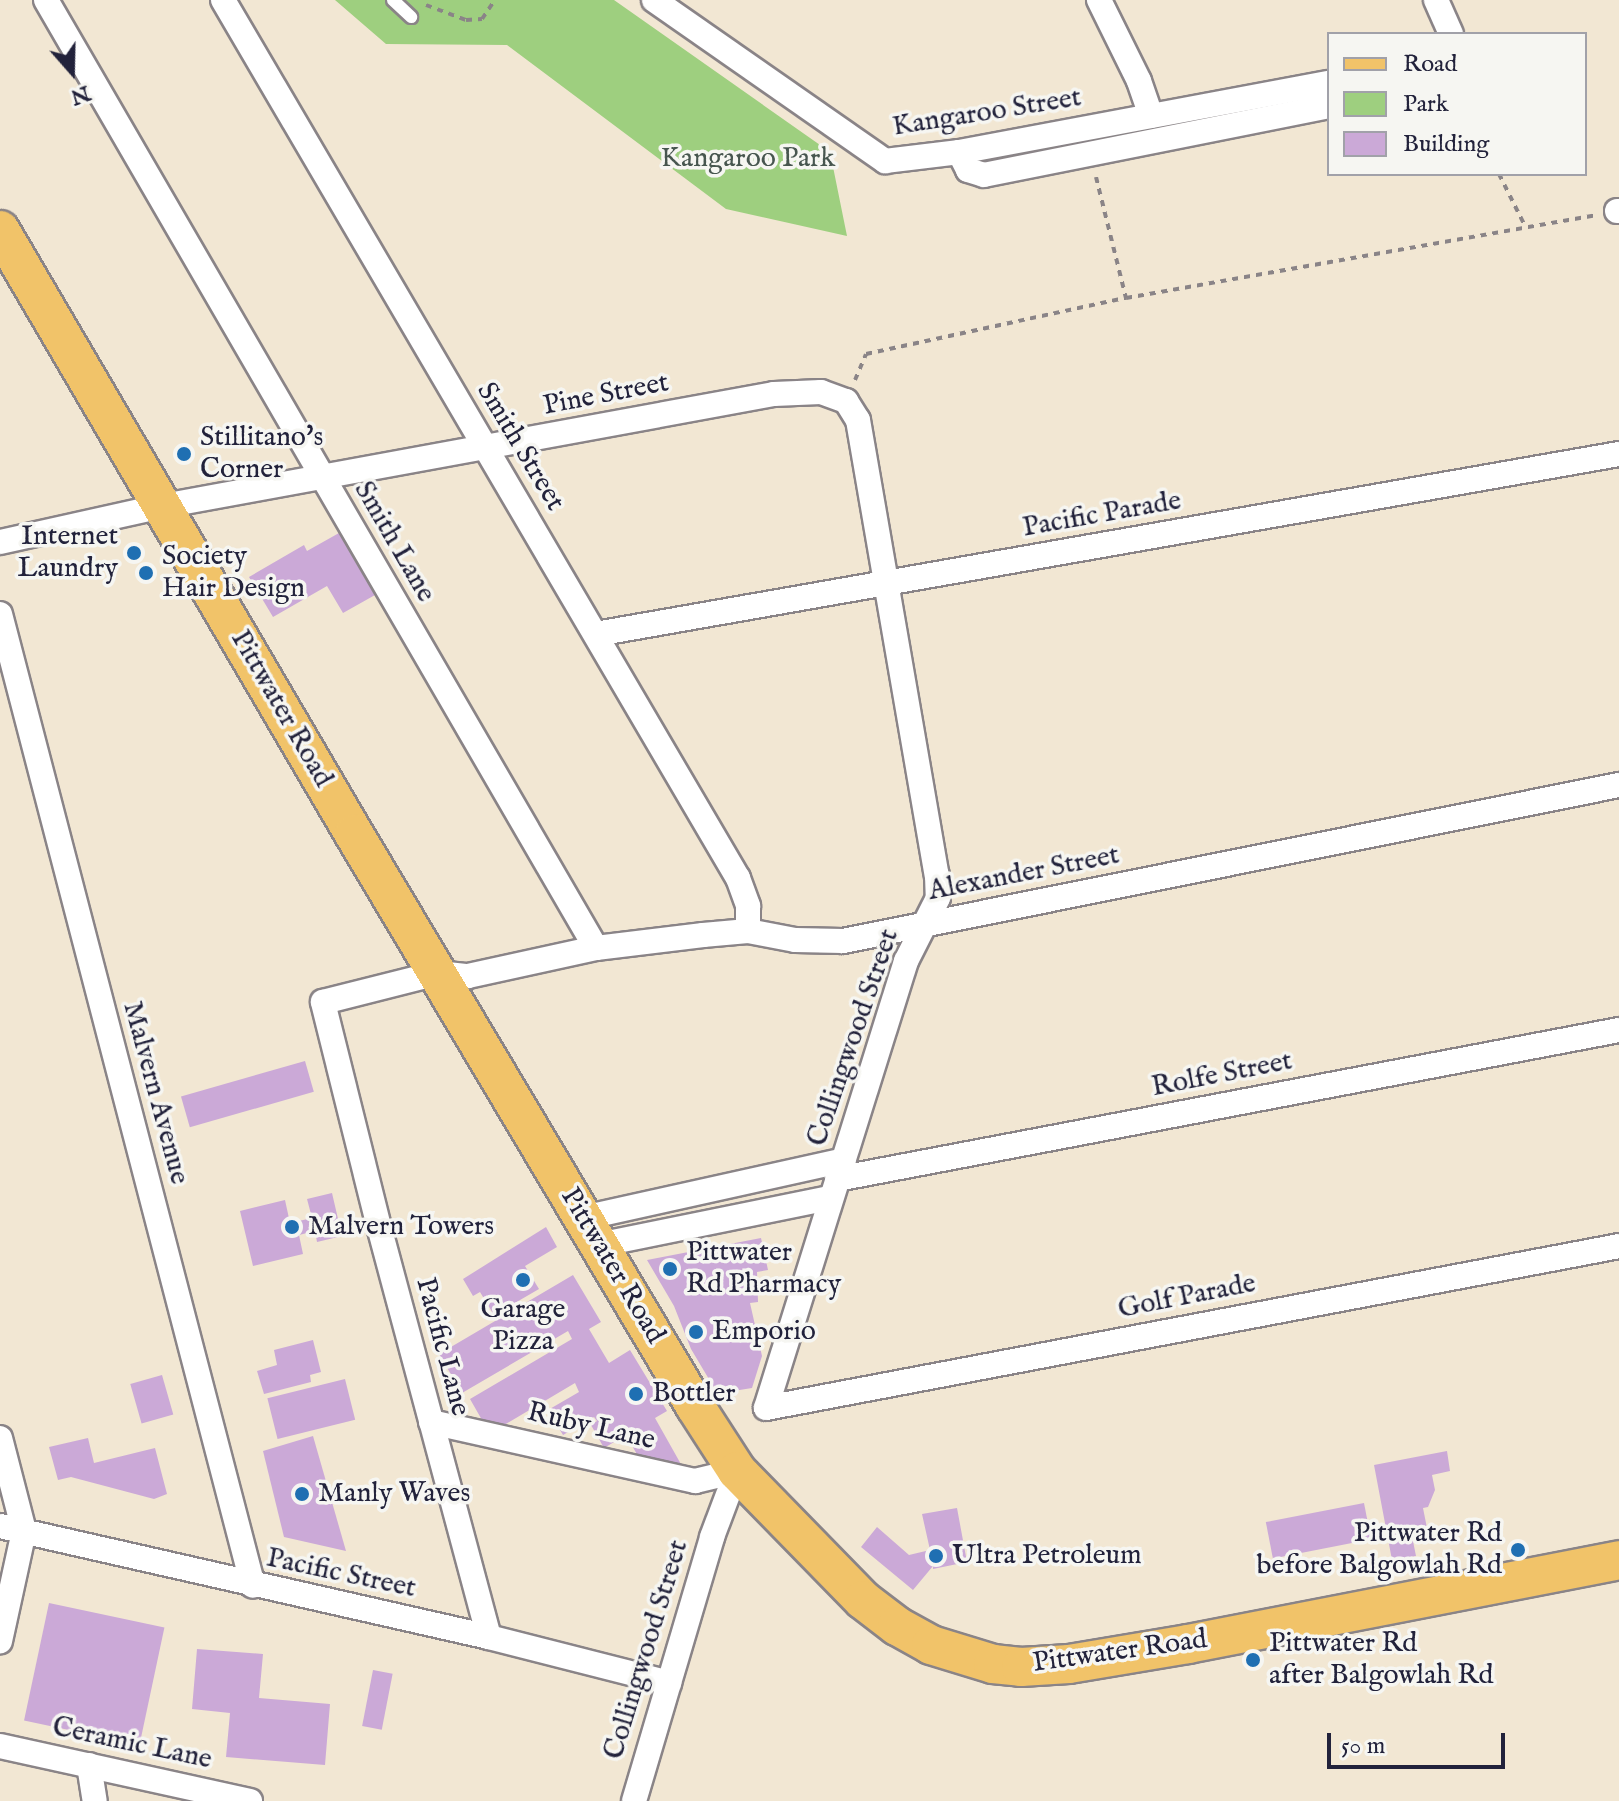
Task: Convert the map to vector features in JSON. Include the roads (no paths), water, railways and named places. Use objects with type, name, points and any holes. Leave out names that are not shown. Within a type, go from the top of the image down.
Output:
[{"type":"main road","name":"Pittwater Road","points":[[0,230],[590,1231],[737,1471],[832,1571],[897,1626],[931,1645],[967,1658],[1021,1667],[1069,1664],[1188,1644],[1619,1560]]},
{"type":"street","name":"Smith Lane","points":[[46,0],[596,948]]},
{"type":"street","name":"Smith Street","points":[[223,0],[738,878],[748,906],[748,931]]},
{"type":"street","name":"Kangaroo Street","points":[[654,0],[885,161],[959,152],[1327,83]]},
{"type":"street","points":[[1099,0],[1139,81],[1151,116]]},
{"type":"street","points":[[1436,0],[1450,32]]},
{"type":"street","points":[[959,152],[962,164],[968,170],[984,175],[1327,106]]},
{"type":"street","name":"Pine Street","points":[[0,542],[163,506],[774,394],[821,392],[846,401]]},
{"type":"street","name":"Collingwood Street","points":[[766,1408],[906,961],[938,898],[937,875],[858,420],[846,401]]},
{"type":"street","name":"Pacific Parade","points":[[596,634],[1619,454]]},
{"type":"street","name":"Malvern Avenue","points":[[0,614],[253,1586]]},
{"type":"street","name":"Alexander Street","points":[[438,973],[468,976],[596,948],[748,931],[795,940],[843,941],[1619,785]]},
{"type":"street","name":"Pacific Lane","points":[[438,973],[323,1002],[489,1637]]},
{"type":"street","name":"Rolfe Street","points":[[590,1231],[837,1179],[1619,1030]]},
{"type":"street","name":"Rolfe Street","points":[[590,1231],[837,1179]]},
{"type":"street","name":"Golf Parade","points":[[766,1408],[1619,1246]]},
{"type":"street","name":"Ruby Lane","points":[[431,1422],[695,1481],[737,1471]]},
{"type":"street","points":[[0,1438],[12,1529],[0,1641]]},
{"type":"street","name":"Collingwood Street","points":[[634,1801],[712,1537],[737,1471]]},
{"type":"street","name":"Pacific Street","points":[[12,1529],[489,1637],[669,1683]]},
{"type":"street","name":"Ceramic Lane","points":[[0,1746],[250,1801]]},
{"type":"street","points":[[89,1765],[95,1801]]},
{"type":"lane","points":[[393,0],[411,17]]},
{"type":"place","name":"Stillitano's Corner","points":[[184,454]]},
{"type":"place","name":"Internet Laundry","points":[[134,553]]},
{"type":"place","name":"Society Hair Design","points":[[146,573]]},
{"type":"place","name":"Malvern Towers","points":[[292,1227]]},
{"type":"place","name":"Pittwater Rd Pharmacy","points":[[670,1269]]},
{"type":"place","name":"Garage Pizza","points":[[523,1280]]},
{"type":"place","name":"Emporio","points":[[696,1332]]},
{"type":"place","name":"Bottler","points":[[636,1394]]},
{"type":"place","name":"Manly Waves","points":[[302,1494]]},
{"type":"place","name":"Pittwater Rd before Balgowlah Rd","points":[[1518,1550]]},
{"type":"place","name":"Ultra Petroleum","points":[[936,1556]]},
{"type":"place","name":"Pittwater Rd after Balgowlah Rd","points":[[1253,1660]]},
{"type":"park label","name":"Kangaroo Park","points":[[748,159]]}]
